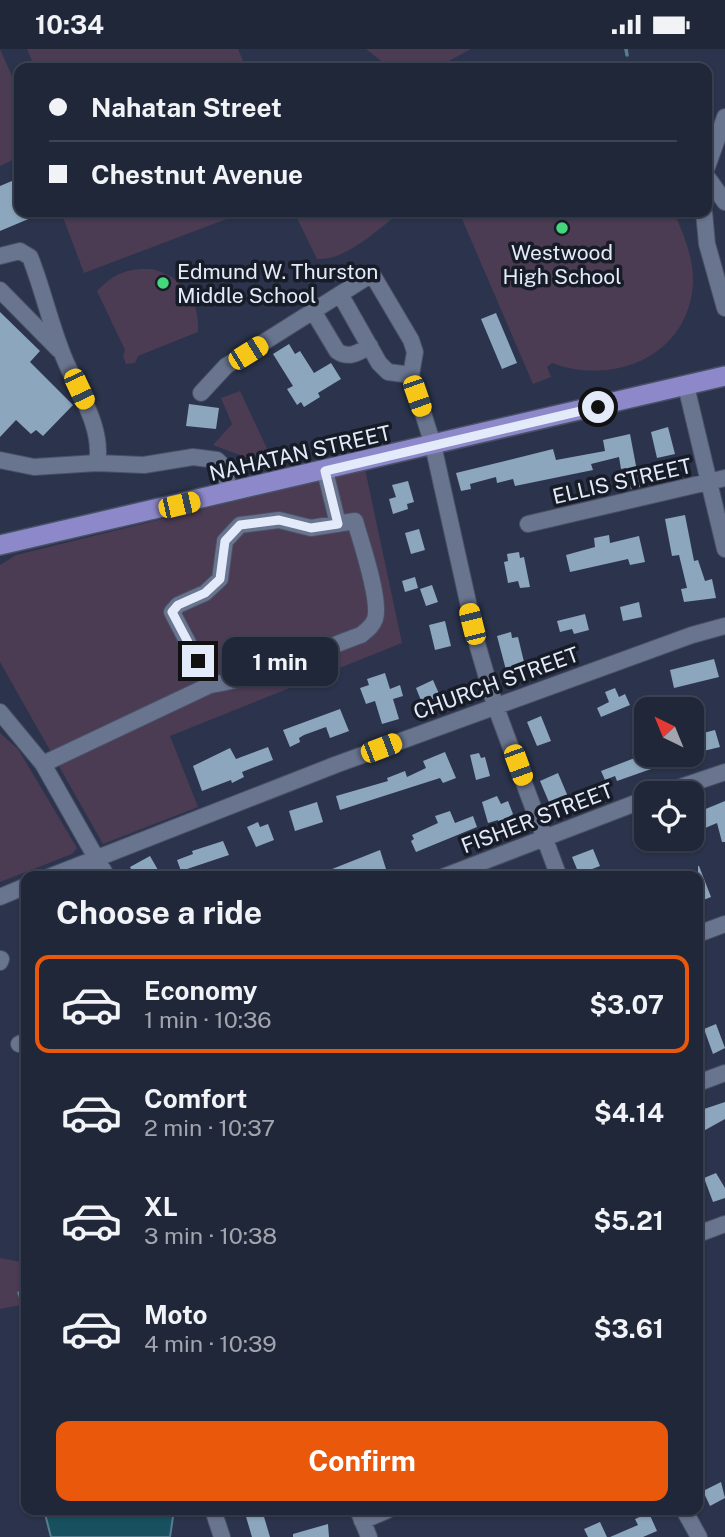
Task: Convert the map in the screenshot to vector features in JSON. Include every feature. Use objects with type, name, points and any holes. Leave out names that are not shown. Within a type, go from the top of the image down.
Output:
[{"type":"main road","name":"NAHATAN STREET","points":[[0,545],[725,376]]},
{"type":"main road","name":"NAHATAN STREET","points":[[0,531],[49,533]]},
{"type":"street","points":[[712,153],[725,117]]},
{"type":"street","points":[[712,184],[725,202]]},
{"type":"street","points":[[704,217],[707,244],[725,308]]},
{"type":"street","points":[[0,256],[20,251],[30,257],[61,352],[88,408],[99,454],[97,463]]},
{"type":"street","points":[[201,393],[226,366],[372,274],[411,340],[415,352],[411,375],[433,445],[461,580],[495,705],[557,871]]},
{"type":"street","points":[[0,290],[61,352]]},
{"type":"street","points":[[340,294],[370,347],[388,372],[411,375]]},
{"type":"street","points":[[313,311],[342,355],[355,355],[370,347]]},
{"type":"street","points":[[686,386],[725,549]]},
{"type":"street","points":[[0,460],[34,467],[97,463],[144,465],[207,458],[223,466],[230,493]]},
{"type":"street","points":[[325,471],[338,524]]},
{"type":"street","name":"ELLIS STREET","points":[[528,524],[725,478]]},
{"type":"street","points":[[39,759],[210,685],[237,681],[361,635],[371,627],[376,616],[355,521],[311,528],[279,520],[240,525],[225,541],[220,579],[205,593],[178,605],[172,612],[210,685]]},
{"type":"street","name":"CHURCH STREET","points":[[63,871],[495,705],[692,635],[725,626]]},
{"type":"street","points":[[0,712],[39,759],[104,871]]},
{"type":"street","points":[[0,726],[39,759]]},
{"type":"street","points":[[698,781],[725,772]]},
{"type":"street","name":"FISHER STREET","points":[[459,871],[634,804]]},
{"type":"street","points":[[0,897],[21,888]]},
{"type":"street","points":[[703,932],[725,924]]},
{"type":"street","points":[[703,1081],[725,1073]]},
{"type":"street","points":[[703,1231],[725,1224]]},
{"type":"street","points":[[215,1515],[222,1537]]},
{"type":"street","points":[[360,1515],[369,1537]]},
{"type":"street","points":[[686,1515],[697,1537]]},
{"type":"shaded area","points":[[0,49],[14,81],[14,159],[0,166]]},
{"type":"shaded area","points":[[27,49],[238,49],[244,63],[33,63]]},
{"type":"shaded area","points":[[366,49],[471,49],[445,63],[384,63]]},
{"type":"shaded area","points":[[63,217],[232,217],[84,273]]},
{"type":"shaded area","points":[[296,217],[395,217],[339,255],[317,259]]},
{"type":"shaded area","points":[[461,217],[676,217],[688,247],[693,284],[688,309],[677,330],[662,347],[644,359],[599,371],[552,363],[547,367],[551,377],[533,384]]},
{"type":"shaded area","points":[[135,269],[152,269],[173,278],[187,291],[196,310],[198,332],[138,356],[135,363],[126,364],[123,356],[125,350],[97,291],[122,273]]},
{"type":"shaded area","points":[[240,391],[271,457],[256,461],[213,445],[232,424],[221,398]]},
{"type":"shaded area","points":[[365,469],[402,643],[170,736],[198,807],[103,844],[0,662],[0,565],[16,555]]},
{"type":"shaded area","points":[[0,733],[18,749],[77,848],[72,854],[28,871],[21,871],[21,874],[0,882]]},
{"type":"shaded area","points":[[0,1258],[21,1262],[21,1305],[0,1309]]},
{"type":"water","points":[[45,1515],[173,1515],[170,1537],[51,1537]]},
{"type":"building","points":[[14,180],[14,217],[33,217],[0,231],[0,186]]},
{"type":"building","points":[[0,312],[40,351],[30,362],[73,405],[43,436],[36,430],[31,434],[16,420],[0,437]]},
{"type":"building","points":[[496,313],[517,363],[502,369],[481,319]]},
{"type":"building","points":[[289,344],[295,354],[300,351],[314,373],[331,363],[341,379],[318,393],[320,397],[304,407],[301,402],[297,405],[287,389],[293,386],[273,354]]},
{"type":"building","points":[[189,404],[219,408],[216,429],[186,426]]},
{"type":"building","points":[[668,427],[675,454],[657,458],[651,432]]},
{"type":"building","points":[[630,434],[640,487],[631,489],[626,468],[621,469],[619,457],[591,464],[593,470],[515,486],[513,479],[497,483],[496,477],[470,484],[471,489],[461,491],[456,473],[553,449],[556,460],[605,451],[603,440]]},
{"type":"building","points":[[408,481],[414,502],[407,504],[408,509],[393,514],[389,499],[396,497],[392,485]]},
{"type":"building","points":[[685,515],[694,561],[698,560],[705,581],[712,579],[716,598],[684,602],[681,589],[687,588],[679,555],[672,556],[665,519]]},
{"type":"building","points":[[419,529],[425,550],[411,554],[405,533]]},
{"type":"building","points":[[609,535],[610,543],[639,536],[645,562],[630,565],[628,559],[570,572],[566,555],[595,547],[594,538]]},
{"type":"building","points":[[519,552],[520,558],[524,557],[530,587],[520,588],[518,581],[508,583],[504,562],[508,561],[507,554]]},
{"type":"building","points":[[415,577],[418,588],[405,592],[402,581]]},
{"type":"building","points":[[432,585],[438,602],[426,606],[420,589]]},
{"type":"building","points":[[639,602],[642,617],[623,621],[620,607]]},
{"type":"building","points":[[585,614],[589,630],[574,634],[572,629],[560,632],[557,621]]},
{"type":"building","points":[[445,621],[451,646],[435,650],[429,625]]},
{"type":"building","points":[[511,632],[512,638],[518,637],[525,666],[506,670],[497,636]]},
{"type":"building","points":[[714,659],[719,677],[674,688],[670,670]]},
{"type":"building","points":[[385,673],[390,689],[400,685],[403,696],[393,699],[399,719],[382,724],[375,701],[366,704],[360,688],[369,685],[367,679]]},
{"type":"building","points":[[433,680],[440,696],[422,703],[416,688]]},
{"type":"building","points":[[615,688],[619,697],[625,694],[630,705],[601,717],[597,708],[609,702],[605,692]]},
{"type":"building","points":[[340,709],[349,731],[330,738],[326,727],[304,735],[299,738],[300,742],[290,747],[283,730]]},
{"type":"building","points":[[541,716],[551,741],[537,746],[527,722]]},
{"type":"building","points":[[715,730],[720,747],[704,751],[704,733]]},
{"type":"building","points":[[268,747],[273,760],[242,772],[244,777],[232,783],[231,780],[202,791],[193,766],[230,748],[236,759]]},
{"type":"building","points":[[445,752],[456,778],[443,783],[440,778],[340,810],[336,796],[388,781],[387,778],[405,771],[407,777],[426,768],[423,761]]},
{"type":"building","points":[[479,753],[481,758],[485,757],[490,776],[476,780],[470,755]]},
{"type":"building","points":[[634,758],[634,767],[657,767],[617,781],[615,776],[605,780],[601,771]]},
{"type":"building","points":[[558,773],[569,799],[551,807],[540,781]]},
{"type":"building","points":[[497,796],[501,804],[508,801],[513,814],[499,824],[498,820],[488,823],[482,802]]},
{"type":"building","points":[[725,801],[725,842],[722,842],[717,823],[704,828],[704,810]]},
{"type":"building","points":[[317,802],[323,822],[295,831],[289,811]]},
{"type":"building","points":[[450,811],[455,823],[473,816],[477,827],[416,852],[411,841],[414,839],[412,835],[438,823],[435,816]]},
{"type":"building","points":[[258,822],[260,827],[268,824],[274,840],[256,847],[247,827]]},
{"type":"building","points":[[223,841],[229,855],[181,871],[177,860],[193,854],[192,851]]},
{"type":"building","points":[[593,849],[600,866],[578,871],[572,857]]},
{"type":"building","points":[[380,850],[386,869],[380,871],[327,871]]},
{"type":"building","points":[[150,856],[158,870],[132,871],[130,867]]},
{"type":"building","points":[[703,876],[711,897],[703,900]]},
{"type":"building","points":[[716,1024],[725,1048],[713,1054],[704,1029]]},
{"type":"building","points":[[725,1102],[725,1119],[703,1131],[703,1109]]},
{"type":"building","points":[[716,1173],[725,1188],[725,1198],[713,1202],[704,1178]]},
{"type":"building","points":[[721,1482],[725,1498],[710,1506],[703,1491]]},
{"type":"building","points":[[245,1515],[263,1515],[270,1537],[252,1537]]},
{"type":"building","points":[[650,1515],[657,1531],[643,1537],[610,1537],[638,1525],[635,1519]]},
{"type":"building","points":[[600,1522],[607,1537],[588,1537],[584,1529]]},
{"type":"building","points":[[328,1524],[329,1537],[293,1537],[293,1534]]},
{"type":"waterway","points":[[626,49],[627,55]]},
{"type":"waterway","points":[[19,1293],[21,1298]]},
{"type":"place","name":"Westwood High School","points":[[562,228]]},
{"type":"place","name":"Edmund W. Thurston Middle School","points":[[163,283]]},
{"type":"route","points":[[198,661],[172,612],[178,605],[205,593],[220,579],[225,541],[230,532],[240,525],[279,520],[311,528],[338,524],[325,471],[598,407]]}]
